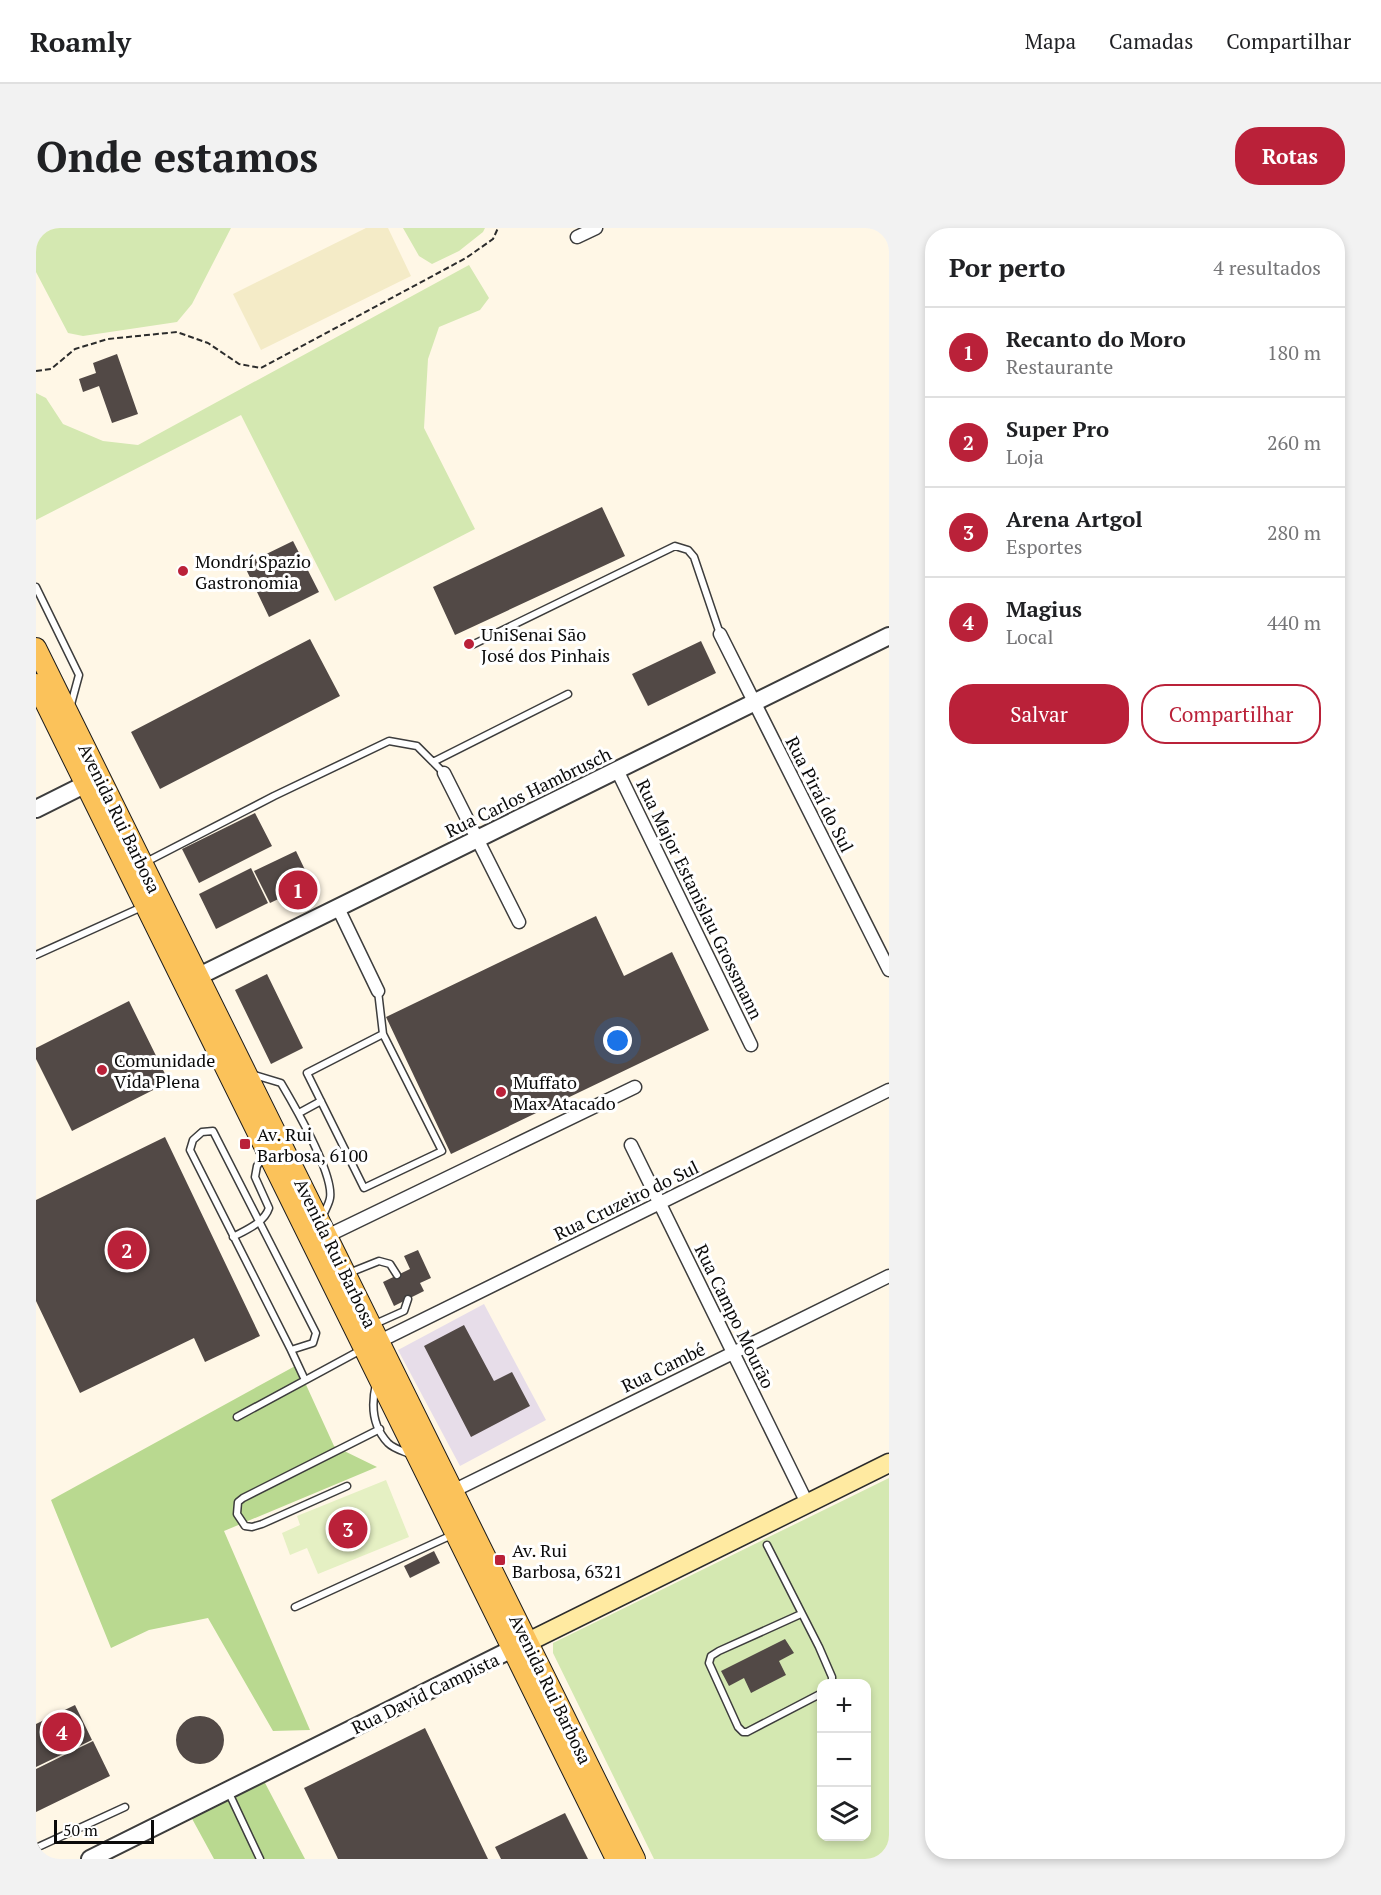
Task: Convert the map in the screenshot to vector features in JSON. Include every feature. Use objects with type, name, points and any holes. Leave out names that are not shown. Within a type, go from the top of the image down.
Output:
[{"type":"main road","name":"Avenida Rui Barbosa","points":[[36,648],[143,863],[191,980],[267,1153],[372,1338],[453,1491],[616,1859]]},
{"type":"main road","name":"Avenida Rui Barbosa","points":[[36,684],[146,906],[247,1073],[324,1229],[346,1274],[372,1338],[378,1377],[455,1533],[520,1645],[635,1859]]},
{"type":"main road","name":"Rua David Campista","points":[[520,1645],[889,1462]]},
{"type":"street","points":[[577,237],[596,228]]},
{"type":"street","name":"Rua Piraí do Sul","points":[[720,634],[889,970]]},
{"type":"street","name":"Rua Carlos Hambrusch","points":[[191,980],[889,636]]},
{"type":"street","name":"Rua Major Estanislau Grossmann","points":[[617,770],[751,1045]]},
{"type":"street","points":[[444,773],[519,922]]},
{"type":"street","points":[[36,808],[86,784]]},
{"type":"street","points":[[338,908],[378,991]]},
{"type":"street","points":[[324,1229],[635,1087]]},
{"type":"street","name":"Rua Cruzeiro do Sul","points":[[372,1338],[660,1203],[889,1090]]},
{"type":"street","name":"Rua Campo Mourão","points":[[631,1145],[807,1503]]},
{"type":"street","name":"Rua Cambé","points":[[453,1491],[889,1276]]},
{"type":"street","name":"Rua David Campista","points":[[90,1859],[520,1645]]},
{"type":"lane","points":[[472,645],[675,546],[688,550],[694,557],[720,634]]},
{"type":"lane","points":[[36,587],[79,675],[69,714]]},
{"type":"lane","points":[[433,762],[568,694]]},
{"type":"lane","points":[[143,863],[274,796],[389,741],[417,746],[444,773]]},
{"type":"lane","points":[[36,955],[146,906]]},
{"type":"lane","points":[[378,991],[383,1034],[442,1151],[364,1188],[307,1074],[383,1034]]},
{"type":"lane","points":[[247,1073],[281,1083],[299,1113],[325,1170],[330,1197],[324,1229]]},
{"type":"lane","points":[[299,1113],[321,1101]]},
{"type":"lane","points":[[291,1350],[312,1344],[316,1333],[213,1131],[202,1132],[193,1140],[190,1150],[305,1380]]},
{"type":"lane","points":[[233,1237],[267,1215],[269,1208],[254,1172],[267,1153]]},
{"type":"lane","points":[[346,1274],[379,1262],[390,1264],[397,1275]]},
{"type":"lane","points":[[237,1417],[305,1380],[372,1338],[404,1311],[408,1299]]},
{"type":"lane","points":[[378,1377],[372,1409],[380,1429],[389,1444],[418,1457]]},
{"type":"lane","points":[[347,1486],[252,1527],[245,1526],[237,1514],[238,1502],[243,1498],[380,1429]]},
{"type":"lane","points":[[295,1607],[455,1533]]},
{"type":"lane","points":[[768,1545],[832,1679]]},
{"type":"lane","points":[[801,1614],[719,1651],[711,1656],[709,1663],[738,1727],[743,1732],[817,1696]]},
{"type":"lane","points":[[228,1790],[260,1859]]},
{"type":"lane","points":[[36,1848],[125,1807]]},
{"type":"path","points":[[36,371],[51,369],[75,349],[86,345],[108,339],[177,332],[208,344],[239,364],[261,368],[466,258],[494,239],[498,228]]},
{"type":"shaded area","points":[[366,228],[388,228],[411,276],[261,350],[233,294]]},
{"type":"shaded area","points":[[484,1304],[546,1420],[460,1466],[398,1350]]},
{"type":"green space","points":[[36,228],[231,228],[192,304],[177,322],[83,336],[68,333],[36,272]]},
{"type":"green space","points":[[403,228],[485,228],[459,251],[432,264],[419,256]]},
{"type":"green space","points":[[469,265],[489,298],[480,310],[439,327],[428,359],[424,428],[475,529],[335,601],[241,415],[36,520],[36,393],[46,398],[63,424],[103,441],[138,445]]},
{"type":"green space","points":[[297,1365],[334,1446],[377,1467],[224,1531],[310,1730],[273,1731],[208,1618],[149,1630],[111,1648],[51,1500]]},
{"type":"green space","points":[[889,1478],[889,1859],[654,1859],[553,1653],[553,1643]]},
{"type":"green space","points":[[386,1480],[409,1537],[318,1574],[307,1548],[290,1555],[282,1533],[300,1525],[297,1516]]},
{"type":"green space","points":[[264,1781],[305,1859],[214,1859],[190,1815]]},
{"type":"building","points":[[117,354],[138,414],[112,423],[99,386],[83,392],[79,379],[96,373],[93,363]]},
{"type":"building","points":[[602,507],[625,556],[455,635],[433,587]]},
{"type":"building","points":[[293,541],[319,592],[269,617],[244,565]]},
{"type":"building","points":[[310,639],[340,696],[160,789],[131,732]]},
{"type":"building","points":[[701,641],[716,673],[648,706],[632,674]]},
{"type":"building","points":[[255,813],[272,846],[199,883],[182,849]]},
{"type":"building","points":[[296,851],[306,872],[300,874],[307,889],[290,898],[289,894],[270,903],[254,871]]},
{"type":"building","points":[[251,868],[268,903],[216,929],[199,894]]},
{"type":"building","name":"Muffato Max Atacado","points":[[596,916],[624,976],[672,952],[709,1030],[451,1154],[386,1017]]},
{"type":"building","points":[[267,974],[303,1048],[271,1064],[235,990]]},
{"type":"building","name":"Comunidade Vida Plena","points":[[129,1001],[169,1082],[72,1131],[36,1059],[36,1048]]},
{"type":"building","points":[[165,1137],[260,1336],[205,1362],[194,1338],[80,1393],[36,1301],[36,1200]]},
{"type":"building","points":[[418,1250],[431,1278],[420,1283],[424,1291],[394,1306],[383,1282],[410,1269],[404,1256]]},
{"type":"building","points":[[464,1325],[494,1381],[512,1372],[530,1406],[471,1437],[424,1346]]},
{"type":"building","points":[[434,1551],[440,1563],[410,1578],[404,1566]]},
{"type":"building","points":[[785,1639],[794,1653],[779,1661],[786,1675],[751,1693],[744,1678],[729,1686],[721,1671]]},
{"type":"building","points":[[75,1705],[92,1740],[36,1767],[36,1724]]},
{"type":"building","points":[[195,1716],[205,1716],[220,1726],[224,1740],[223,1749],[214,1760],[205,1764],[195,1764],[180,1754],[176,1745],[176,1735],[186,1720]]},
{"type":"building","points":[[425,1728],[488,1859],[338,1859],[304,1788]]},
{"type":"building","points":[[93,1741],[110,1776],[36,1812],[36,1769]]},
{"type":"building","points":[[565,1813],[588,1859],[501,1859],[495,1847]]},
{"type":"place","name":"Mondrí Spazio Gastronomia","points":[[183,571]]},
{"type":"place","name":"UniSenai São José dos Pinhais","points":[[469,644]]},
{"type":"place","name":"Recanto do Moro","points":[[298,890]]},
{"type":"place","name":"Comunidade Vida Plena","points":[[102,1070]]},
{"type":"place","name":"Muffato Max Atacado","points":[[501,1092]]},
{"type":"place","name":"Av. Rui Barbosa, 6100","points":[[245,1144]]},
{"type":"place","name":"Super Pro","points":[[127,1250]]},
{"type":"place","name":"Arena Artgol","points":[[348,1529]]},
{"type":"place","name":"Av. Rui Barbosa, 6321","points":[[500,1560]]},
{"type":"place","name":"Magius","points":[[62,1732]]}]
